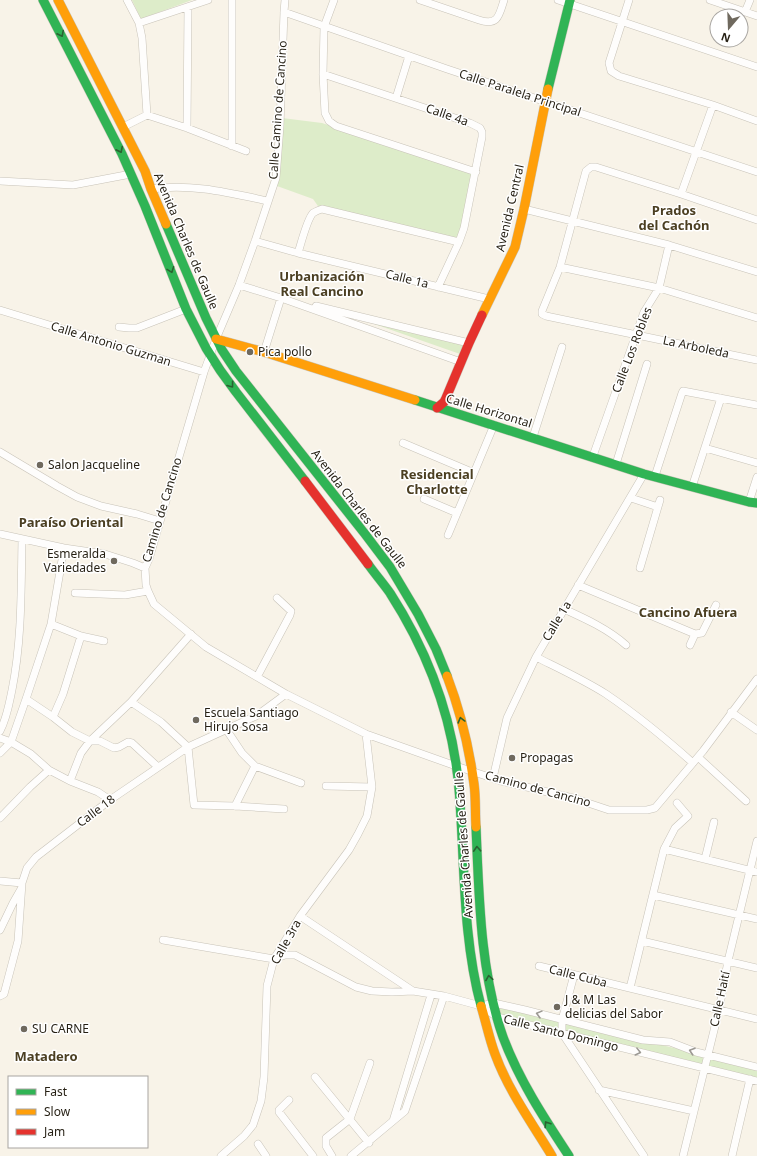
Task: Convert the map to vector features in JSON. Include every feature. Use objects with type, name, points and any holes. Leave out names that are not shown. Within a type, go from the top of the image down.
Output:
[{"type":"main road","name":"Avenida Charles de Gaulle","points":[[43,0],[108,124],[145,206],[186,309],[210,354],[236,392],[390,593],[401,611],[429,666],[442,700],[456,766],[459,788],[466,914],[475,981],[481,1006],[495,1054],[507,1080],[552,1156]]},
{"type":"main road","name":"Avenida Charles de Gaulle","points":[[58,0],[145,171],[151,189],[216,339],[236,371],[374,545],[398,578],[417,610],[433,642],[447,674],[458,707],[474,785],[480,907],[485,952],[497,1018],[508,1049],[530,1096],[569,1156]]},
{"type":"main road","name":"Avenida Central","points":[[437,408],[444,402],[489,299],[514,248],[524,209],[545,101],[569,2]]},
{"type":"main road","points":[[94,99],[102,102],[107,112],[112,109],[112,106]]},
{"type":"main road","points":[[108,124],[108,118],[112,117],[123,127]]},
{"type":"main road","name":"Calle Horizontal","points":[[216,339],[264,352],[437,408],[593,456],[644,474],[753,503]]},
{"type":"street","points":[[127,0],[138,23],[142,38],[147,115]]},
{"type":"street","points":[[138,23],[208,0]]},
{"type":"street","points":[[232,0],[232,146]]},
{"type":"street","name":"Calle Camino de Cancino","points":[[210,354],[239,285],[276,178],[280,126],[284,12],[286,0]]},
{"type":"street","points":[[334,0],[324,26],[323,74],[325,114],[329,121],[336,126],[476,172]]},
{"type":"street","points":[[420,0],[485,22],[492,22],[496,20],[500,14],[504,0]]},
{"type":"street","points":[[558,0],[569,2],[622,22],[757,67]]},
{"type":"street","points":[[628,0],[610,63],[611,71],[619,76],[713,105],[757,121]]},
{"type":"street","points":[[710,0],[733,8]]},
{"type":"street","points":[[187,128],[188,7]]},
{"type":"street","name":"Calle Paralela Principal","points":[[284,12],[409,56],[757,172]]},
{"type":"street","points":[[396,98],[409,56]]},
{"type":"street","name":"Calle 4a","points":[[323,74],[470,122],[480,128],[482,137],[464,228],[438,287]]},
{"type":"street","points":[[681,194],[713,105]]},
{"type":"street","points":[[123,127],[147,115],[187,128],[246,151]]},
{"type":"street","points":[[757,220],[681,194],[596,167],[591,167],[586,171],[560,267],[659,288],[757,318]]},
{"type":"street","points":[[0,181],[73,185],[131,174]]},
{"type":"street","points":[[151,189],[164,187],[190,187],[216,190],[268,201]]},
{"type":"street","points":[[298,253],[312,214],[317,210],[322,209],[459,242]]},
{"type":"street","points":[[524,209],[669,245],[757,272]]},
{"type":"street","name":"Calle 1a","points":[[255,241],[298,253],[489,299]]},
{"type":"street","name":"Calle Los Robles","points":[[593,456],[644,312],[659,288],[669,245]]},
{"type":"street","name":"La Arboleda","points":[[560,267],[542,311],[542,314],[546,316],[757,360]]},
{"type":"street","points":[[239,285],[281,298],[461,362]]},
{"type":"street","points":[[281,298],[469,343]]},
{"type":"street","points":[[264,352],[281,298]]},
{"type":"street","points":[[119,327],[137,328],[186,309]]},
{"type":"street","name":"Calle Antonio Guzman","points":[[0,310],[204,372]]},
{"type":"street","points":[[533,437],[562,347]]},
{"type":"street","points":[[204,372],[210,354]]},
{"type":"street","points":[[616,464],[647,364]]},
{"type":"street","name":"Camino de Cancino","points":[[204,372],[145,568],[146,584],[154,604],[206,647],[286,694],[366,734],[493,778],[573,798],[609,810],[647,810],[655,808],[696,760]]},
{"type":"street","points":[[655,476],[683,391],[757,405]]},
{"type":"street","points":[[692,487],[721,398]]},
{"type":"street","points":[[448,535],[494,425]]},
{"type":"street","points":[[403,443],[474,472]]},
{"type":"street","points":[[705,448],[757,463]]},
{"type":"street","points":[[0,452],[77,497],[101,506],[160,521]]},
{"type":"street","name":"Calle 1a","points":[[493,778],[507,718],[536,657],[644,474]]},
{"type":"street","points":[[753,503],[757,477]]},
{"type":"street","points":[[630,498],[659,504],[640,568]]},
{"type":"street","points":[[424,499],[457,513]]},
{"type":"street","points":[[0,534],[64,548],[105,554],[145,568]]},
{"type":"street","points":[[0,731],[7,715],[16,667],[20,623],[22,539]]},
{"type":"street","points":[[0,752],[11,742],[51,624],[64,548]]},
{"type":"street","points":[[578,585],[695,634],[702,633],[716,604]]},
{"type":"street","points":[[75,593],[125,595],[148,591]]},
{"type":"street","points":[[257,677],[290,615],[291,611],[277,598]]},
{"type":"street","points":[[564,609],[603,628],[626,645]]},
{"type":"street","points":[[51,624],[81,636],[104,642]]},
{"type":"street","points":[[70,781],[81,752],[90,741],[131,702],[191,634]]},
{"type":"street","points":[[690,645],[695,634]]},
{"type":"street","points":[[53,717],[63,694],[81,636]]},
{"type":"street","points":[[536,657],[576,676],[606,694],[696,760],[746,801]]},
{"type":"street","points":[[696,760],[757,679]]},
{"type":"street","name":"Calle 18","points":[[0,996],[4,994],[18,941],[22,886],[27,868],[36,857],[110,800],[188,747],[256,716],[286,694]]},
{"type":"street","points":[[26,699],[72,732],[90,741],[100,741],[114,748],[128,742],[132,743],[158,767]]},
{"type":"street","points":[[131,702],[161,722],[188,747],[194,805],[284,809]]},
{"type":"street","points":[[731,712],[757,730]]},
{"type":"street","points":[[226,729],[242,753],[255,766],[301,783]]},
{"type":"street","name":"Calle 3ra","points":[[221,1156],[244,1136],[253,1125],[260,1100],[264,1077],[267,986],[274,959],[300,916],[344,856],[367,816],[372,787],[366,734]]},
{"type":"street","points":[[0,738],[11,742],[31,754],[49,770],[70,781],[98,792],[110,800]]},
{"type":"street","points":[[235,806],[255,766]]},
{"type":"street","points":[[0,818],[49,770]]},
{"type":"street","points":[[326,786],[372,787]]},
{"type":"street","points":[[630,988],[664,849],[675,828],[688,816],[677,803]]},
{"type":"street","points":[[705,859],[714,822]]},
{"type":"street","name":"Calle Haití","points":[[683,1156],[719,1010],[728,961],[739,915],[754,871],[757,841]]},
{"type":"street","points":[[664,849],[754,871]]},
{"type":"street","points":[[0,881],[22,886],[0,930]]},
{"type":"street","points":[[653,895],[757,920]]},
{"type":"street","points":[[300,916],[413,991]]},
{"type":"street","points":[[163,940],[274,959],[285,955],[295,955],[356,987],[372,991],[413,991],[444,996],[481,1006]]},
{"type":"street","points":[[642,941],[757,968]]},
{"type":"street","name":"Calle Cuba","points":[[539,966],[757,1019]]},
{"type":"street","points":[[574,975],[562,1020],[562,1034],[644,1156]]},
{"type":"street","points":[[392,992],[396,979]]},
{"type":"street","points":[[393,1122],[431,995]]},
{"type":"street","points":[[352,1156],[405,1111],[444,996]]},
{"type":"street","name":"Calle Santo Domingo","points":[[481,1006],[494,1003],[643,1040],[670,1042],[686,1049],[757,1067]]},
{"type":"street","name":"Calle Santo Domingo","points":[[481,1006],[497,1018],[753,1080]]},
{"type":"street","points":[[332,1156],[327,1148],[326,1138],[350,1119],[370,1063]]},
{"type":"street","points":[[315,1077],[369,1143]]},
{"type":"street","points":[[732,1156],[753,1080]]},
{"type":"street","points":[[599,1090],[694,1111]]},
{"type":"street","points":[[289,1100],[279,1110],[279,1112],[313,1156]]},
{"type":"street","points":[[258,1144],[266,1156]]},
{"type":"green space","points":[[132,0],[192,0],[141,19]]},
{"type":"green space","points":[[282,118],[322,123],[473,174],[463,229],[457,242],[318,206],[313,199],[277,186]]},
{"type":"green space","points":[[320,305],[467,340],[460,354]]},
{"type":"green space","points":[[496,1005],[757,1068],[757,1079],[499,1016]]},
{"type":"traffic: fast","points":[[43,0],[122,154],[145,206],[186,309],[206,348],[236,392],[305,481]]},
{"type":"traffic: fast","points":[[548,89],[570,0]]},
{"type":"traffic: fast","points":[[166,224],[206,318],[222,350],[236,371],[390,567],[418,614],[436,649],[447,676]]},
{"type":"traffic: fast","points":[[415,400],[644,474],[757,503]]},
{"type":"traffic: fast","points":[[368,564],[390,593],[404,615],[427,662],[445,712],[456,763],[461,816],[467,925],[470,952],[481,1006]]},
{"type":"traffic: fast","points":[[476,827],[482,933],[485,960],[495,1012],[509,1053],[524,1084],[569,1156]]},
{"type":"traffic: slow","points":[[58,0],[145,171],[166,224]]},
{"type":"traffic: slow","points":[[482,315],[515,247],[548,89]]},
{"type":"traffic: slow","points":[[216,339],[264,352],[415,400]]},
{"type":"traffic: slow","points":[[447,676],[460,715],[470,756],[475,789],[476,827]]},
{"type":"traffic: slow","points":[[481,1006],[500,1067],[521,1106],[552,1156]]},
{"type":"traffic: jam","points":[[437,408],[446,398],[482,315]]},
{"type":"traffic: jam","points":[[305,481],[368,564]]},
{"type":"place","name":"Pica pollo","points":[[250,352]]},
{"type":"place","name":"Salon Jacqueline","points":[[40,465]]},
{"type":"place","name":"Esmeralda Variedades","points":[[114,561]]},
{"type":"place","name":"Escuela Santiago Hirujo Sosa","points":[[196,720]]},
{"type":"place","name":"Propagas","points":[[512,758]]},
{"type":"place","name":"J & M Las delicias del Sabor","points":[[557,1007]]},
{"type":"place","name":"SU CARNE","points":[[24,1029]]},
{"type":"district","name":"Prados del Cachón","points":[[674,218]]},
{"type":"district","name":"Urbanización Real Cancino","points":[[322,284]]},
{"type":"district","name":"Residencial Charlotte","points":[[437,482]]},
{"type":"district","name":"Paraíso Oriental","points":[[71,522]]},
{"type":"district","name":"Cancino Afuera","points":[[688,612]]},
{"type":"district","name":"Matadero","points":[[46,1056]]}]
